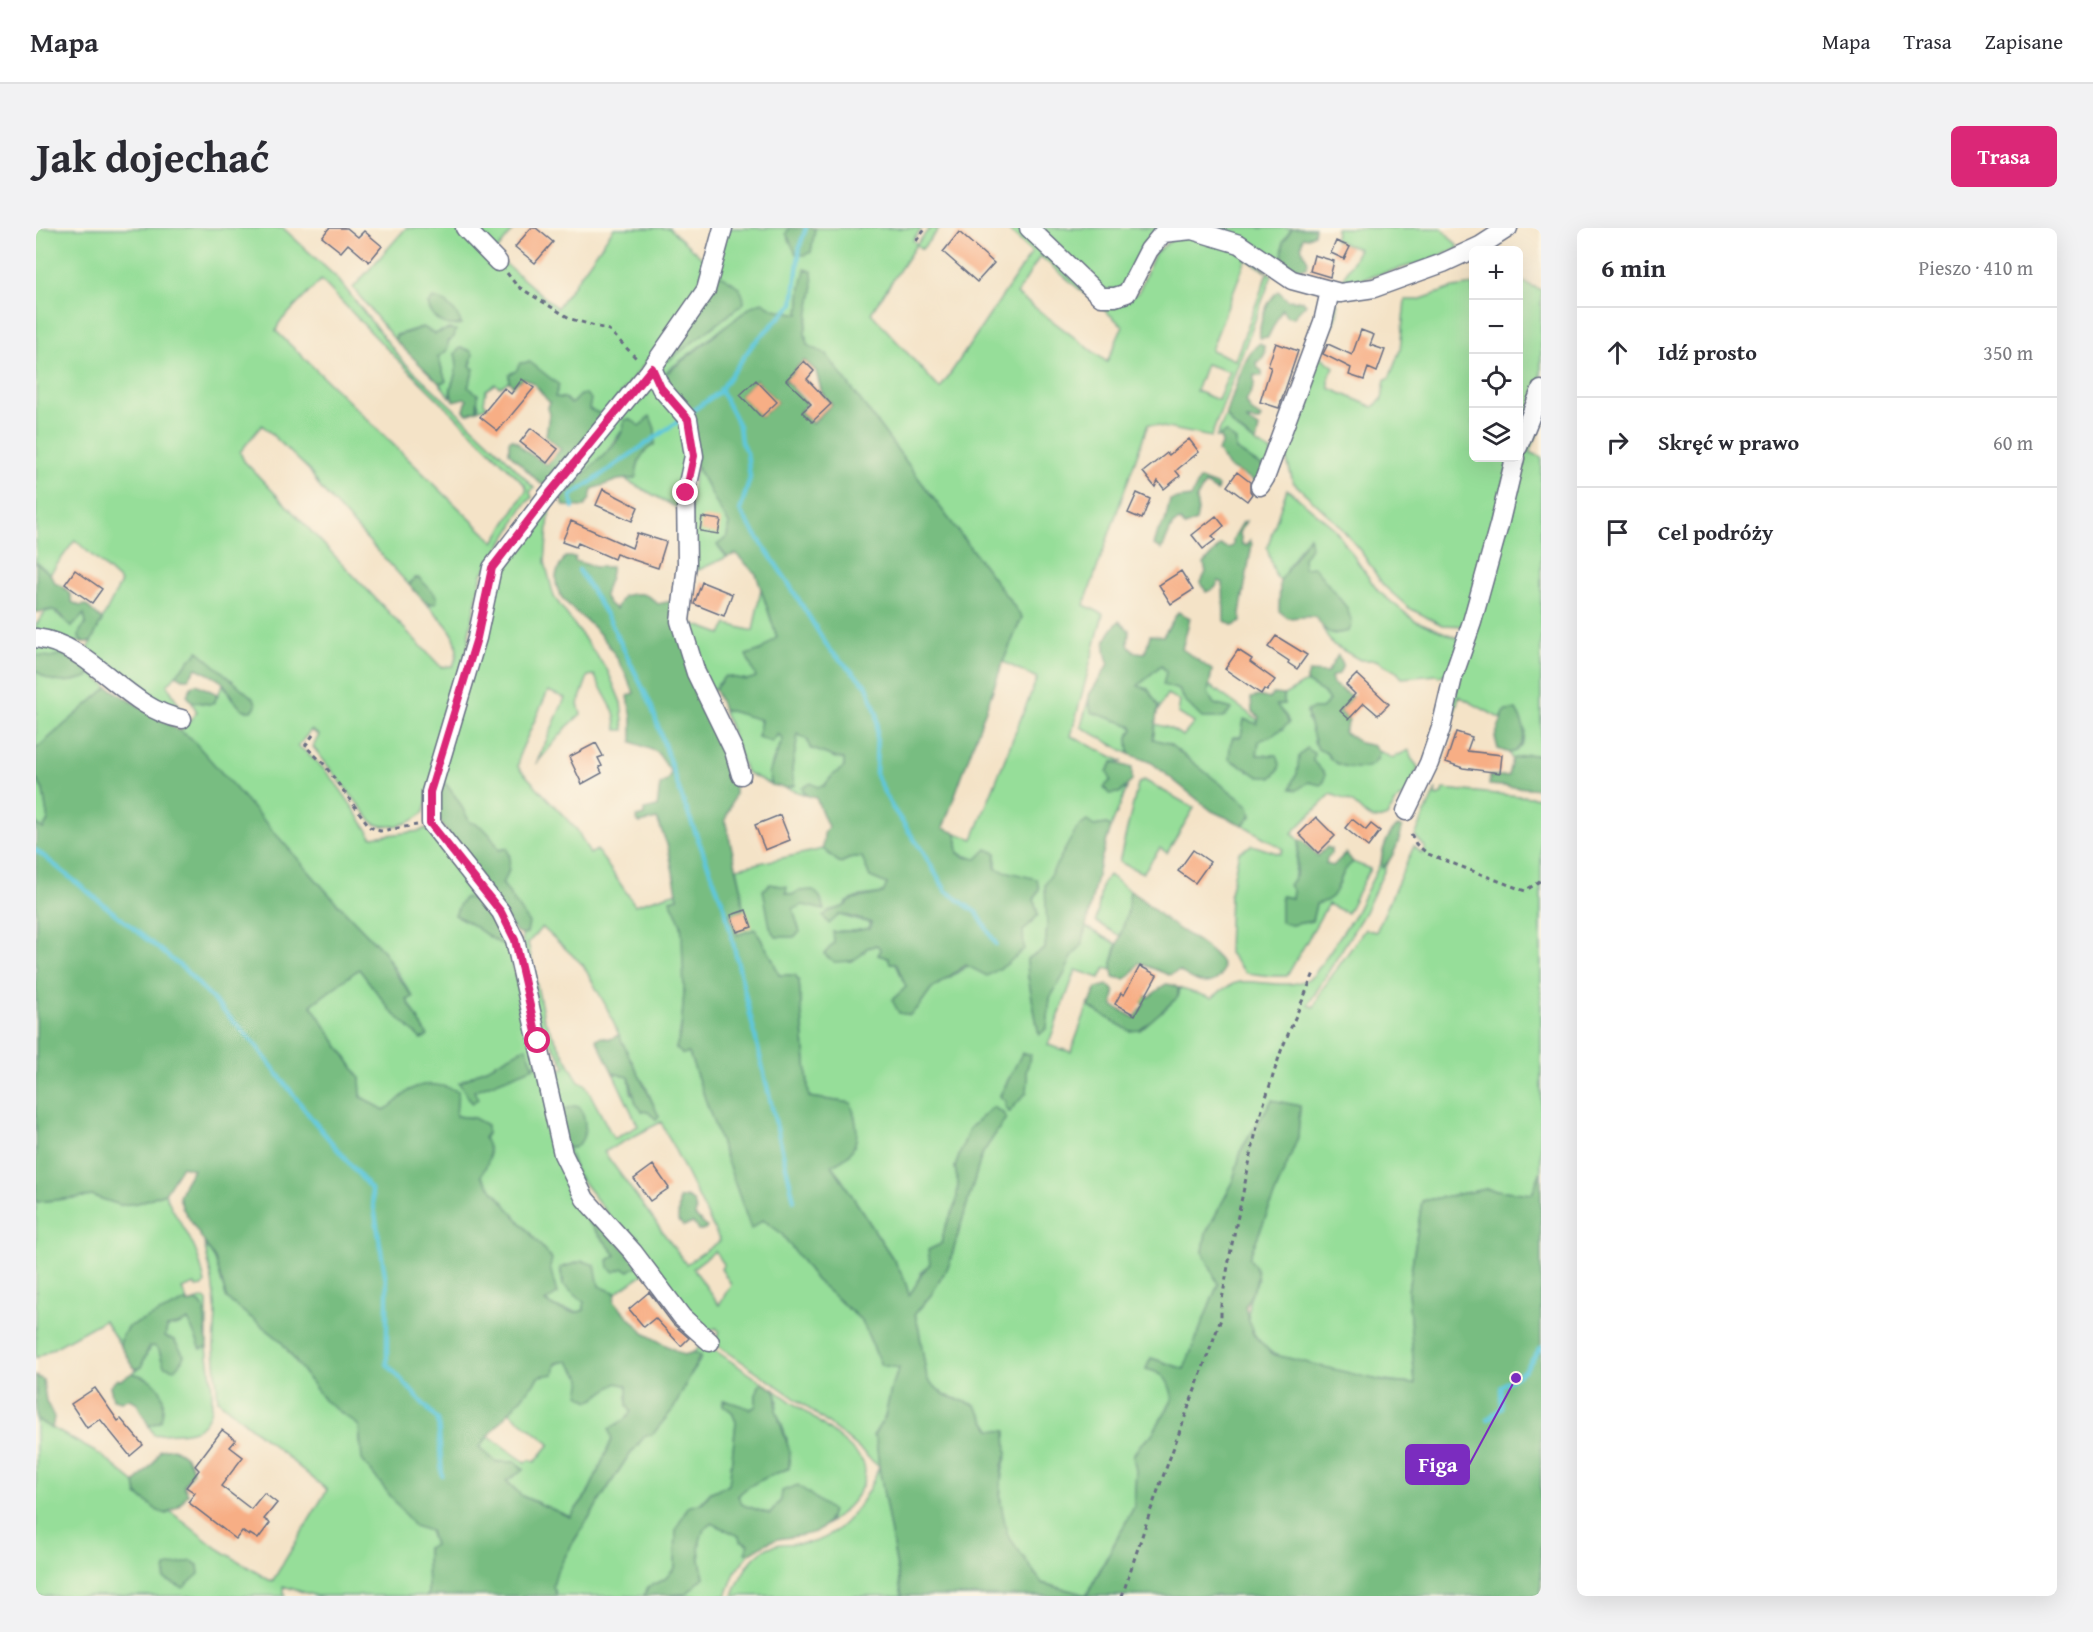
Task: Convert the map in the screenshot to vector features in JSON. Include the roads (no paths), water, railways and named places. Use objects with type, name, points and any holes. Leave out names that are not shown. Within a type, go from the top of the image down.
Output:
[{"type":"street","points":[[465,228],[498,262]]},
{"type":"street","points":[[710,1342],[681,1317],[633,1252],[585,1199],[563,1154],[515,940],[501,912],[430,823],[430,792],[477,638],[492,568],[650,370],[706,290],[723,228]]},
{"type":"street","points":[[1029,228],[1101,297],[1115,297],[1127,293],[1149,250],[1163,233],[1192,230],[1239,244],[1292,280],[1340,293],[1374,288],[1443,263],[1480,246],[1508,228]]},
{"type":"street","points":[[1260,486],[1323,322],[1330,291]]},
{"type":"street","points":[[650,370],[661,388],[688,419],[694,456],[686,493],[687,564],[680,621],[696,673],[734,751],[741,775]]},
{"type":"street","points":[[1523,435],[1541,390]]},
{"type":"street","points":[[1406,811],[1430,761],[1441,728],[1453,677],[1472,622],[1499,525],[1514,462]]},
{"type":"street","points":[[36,638],[68,649],[93,663],[120,688],[169,716],[182,719]]},
{"type":"waterway","points":[[688,414],[718,393],[753,344],[793,304],[800,245],[806,228]]},
{"type":"waterway","points":[[720,389],[739,426],[741,442],[747,453],[750,478],[740,511],[829,649],[867,686],[877,714],[876,776],[892,807],[946,891],[977,913],[996,944]]},
{"type":"waterway","points":[[573,507],[571,496],[683,418]]},
{"type":"waterway","points":[[579,570],[610,621],[651,705],[681,795],[725,909],[794,1200]]},
{"type":"waterway","points":[[36,850],[185,970],[254,1043],[312,1119],[371,1189],[387,1287],[387,1364],[438,1420],[442,1475]]},
{"type":"waterway","points":[[1488,1419],[1501,1408],[1501,1386],[1525,1370],[1541,1347]]},
{"type":"place","name":"Figa","points":[[1516,1378]]}]
